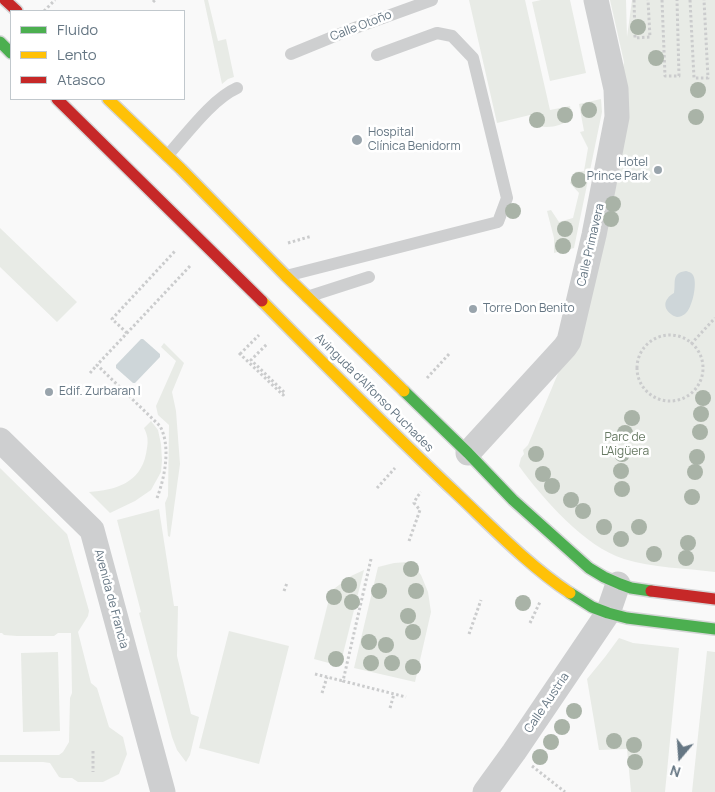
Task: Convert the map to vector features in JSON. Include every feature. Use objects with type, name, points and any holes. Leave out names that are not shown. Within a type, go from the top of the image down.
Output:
[{"type":"main road","points":[[5,0],[16,10]]},
{"type":"main road","points":[[0,42],[10,52]]},
{"type":"main road","name":"Avinguda d'Alfonso Puchades","points":[[58,100],[438,476],[550,580],[592,607],[617,615],[715,629]]},
{"type":"main road","name":"Avinguda d'Alfonso Puchades","points":[[109,100],[410,396],[459,451],[589,568],[602,577],[625,586],[715,598]]},
{"type":"main road","points":[[405,442],[423,445]]},
{"type":"street","name":"Calle Primavera","points":[[459,451],[559,354],[569,341],[594,235],[617,117],[616,89],[596,0]]},
{"type":"street","name":"Avenida de Francia","points":[[0,440],[92,530],[163,792]]},
{"type":"street","name":"Calle Austria","points":[[485,792],[617,615],[625,586]]},
{"type":"lane","name":"Calle Otoño","points":[[291,54],[352,29],[432,0]]},
{"type":"lane","points":[[286,276],[498,222],[508,198],[473,58],[452,36],[437,33],[377,55]]},
{"type":"lane","points":[[167,156],[202,116],[228,92],[238,88]]},
{"type":"lane","points":[[308,297],[369,276]]},
{"type":"path","points":[[45,10],[54,0]]},
{"type":"path","points":[[634,0],[635,38],[650,37],[648,0]]},
{"type":"path","points":[[662,0],[665,76],[679,76],[677,0]]},
{"type":"path","points":[[690,0],[694,78],[708,78],[704,0]]},
{"type":"path","points":[[127,333],[112,319],[192,232]]},
{"type":"path","points":[[90,373],[208,247]]},
{"type":"path","points":[[691,344],[715,318]]},
{"type":"path","points":[[244,350],[240,355],[283,395],[285,393],[251,360],[286,324]]},
{"type":"path","points":[[667,334],[686,338],[691,344],[699,351],[703,370],[697,388],[682,399],[672,400],[663,400],[646,392],[637,375],[638,356],[650,341],[667,334]]},
{"type":"path","points":[[410,396],[450,353]]},
{"type":"path","points":[[96,365],[160,426],[165,435],[164,482],[158,498]]},
{"type":"path","points":[[409,541],[420,510],[414,503],[417,497],[438,476]]},
{"type":"path","points":[[343,681],[371,559]]},
{"type":"path","points":[[284,591],[287,583]]},
{"type":"path","points":[[469,634],[481,600]]},
{"type":"path","points":[[316,674],[406,697]]},
{"type":"path","points":[[322,692],[327,677]]},
{"type":"path","points":[[390,708],[394,694]]},
{"type":"path","points":[[93,750],[93,772]]},
{"type":"path","points":[[514,752],[565,792]]},
{"type":"green space","points":[[204,0],[208,0],[218,41],[226,39],[234,77],[222,84]]},
{"type":"green space","points":[[469,0],[525,0],[550,110],[570,106],[572,118],[549,127],[533,125],[530,115],[497,123]]},
{"type":"green space","points":[[541,0],[570,0],[586,73],[550,81],[532,2]]},
{"type":"green space","name":"Parc de L'Aigüera","points":[[610,0],[626,0],[627,37],[632,0],[715,0],[715,572],[646,564],[609,553],[594,544],[566,520],[519,466],[524,454],[523,450],[528,445],[590,297],[624,62]]},
{"type":"green space","points":[[601,99],[602,112],[574,248],[554,253],[554,238],[547,211],[551,210],[559,222],[573,218],[579,193],[570,183],[575,172],[584,171],[588,148],[580,132],[584,131],[579,104]]},
{"type":"green space","points":[[0,228],[77,302],[57,322],[0,267]]},
{"type":"green space","points":[[164,343],[184,363],[172,392],[176,411],[180,464],[170,537],[168,536],[165,503],[168,496],[169,425],[158,415],[156,406],[176,361],[161,347]]},
{"type":"green space","points":[[151,421],[158,430],[161,444],[161,472],[151,490],[135,501],[110,513],[89,492],[117,487],[138,472],[143,464],[147,447],[144,428]]},
{"type":"green space","points":[[0,468],[67,534],[89,611],[78,632],[91,683],[97,688],[109,727],[123,737],[127,754],[119,774],[103,782],[78,782],[72,778],[59,777],[50,763],[0,762],[0,755],[59,755],[63,752],[69,742],[70,698],[72,693],[71,633],[58,633],[54,636],[17,636],[0,633]]},
{"type":"green space","points":[[159,509],[174,606],[178,606],[177,656],[191,714],[199,717],[190,755],[186,762],[177,750],[172,737],[139,613],[141,612],[117,520]]},
{"type":"green space","points":[[408,562],[421,575],[428,592],[431,612],[415,682],[354,668],[378,567]]},
{"type":"green space","points":[[364,570],[340,666],[314,659],[331,591],[351,576]]},
{"type":"green space","points":[[229,631],[289,646],[259,764],[199,748]]},
{"type":"green space","points":[[619,638],[633,643],[679,648],[665,792],[631,792],[627,749],[599,750],[587,679]]},
{"type":"green space","points":[[707,651],[715,652],[715,792],[692,792]]},
{"type":"green space","points":[[58,652],[60,731],[23,732],[21,653]]},
{"type":"shaded area","points":[[686,271],[693,275],[695,284],[694,296],[688,311],[677,317],[669,312],[665,304],[668,297],[674,293],[676,276]]},
{"type":"shaded area","points":[[141,339],[160,354],[160,357],[133,383],[116,368],[116,365]]},
{"type":"traffic: fast","points":[[0,42],[10,52]]},
{"type":"traffic: fast","points":[[404,391],[513,500],[589,568],[620,584],[651,591]]},
{"type":"traffic: fast","points":[[570,593],[592,607],[627,618],[715,629]]},
{"type":"traffic: slow","points":[[109,100],[404,391]]},
{"type":"traffic: slow","points":[[262,301],[382,422],[497,533],[525,558],[570,593]]},
{"type":"traffic: jam","points":[[5,0],[16,10]]},
{"type":"traffic: jam","points":[[58,100],[262,301]]},
{"type":"traffic: jam","points":[[651,591],[715,599]]},
{"type":"place","name":"Hospital Clínica Benidorm","points":[[357,140]]},
{"type":"place","name":"Hotel Prince Park","points":[[658,170]]},
{"type":"place","name":"Torre Don Benito","points":[[473,309]]},
{"type":"place","name":"Edif. Zurbaran I","points":[[49,392]]}]
